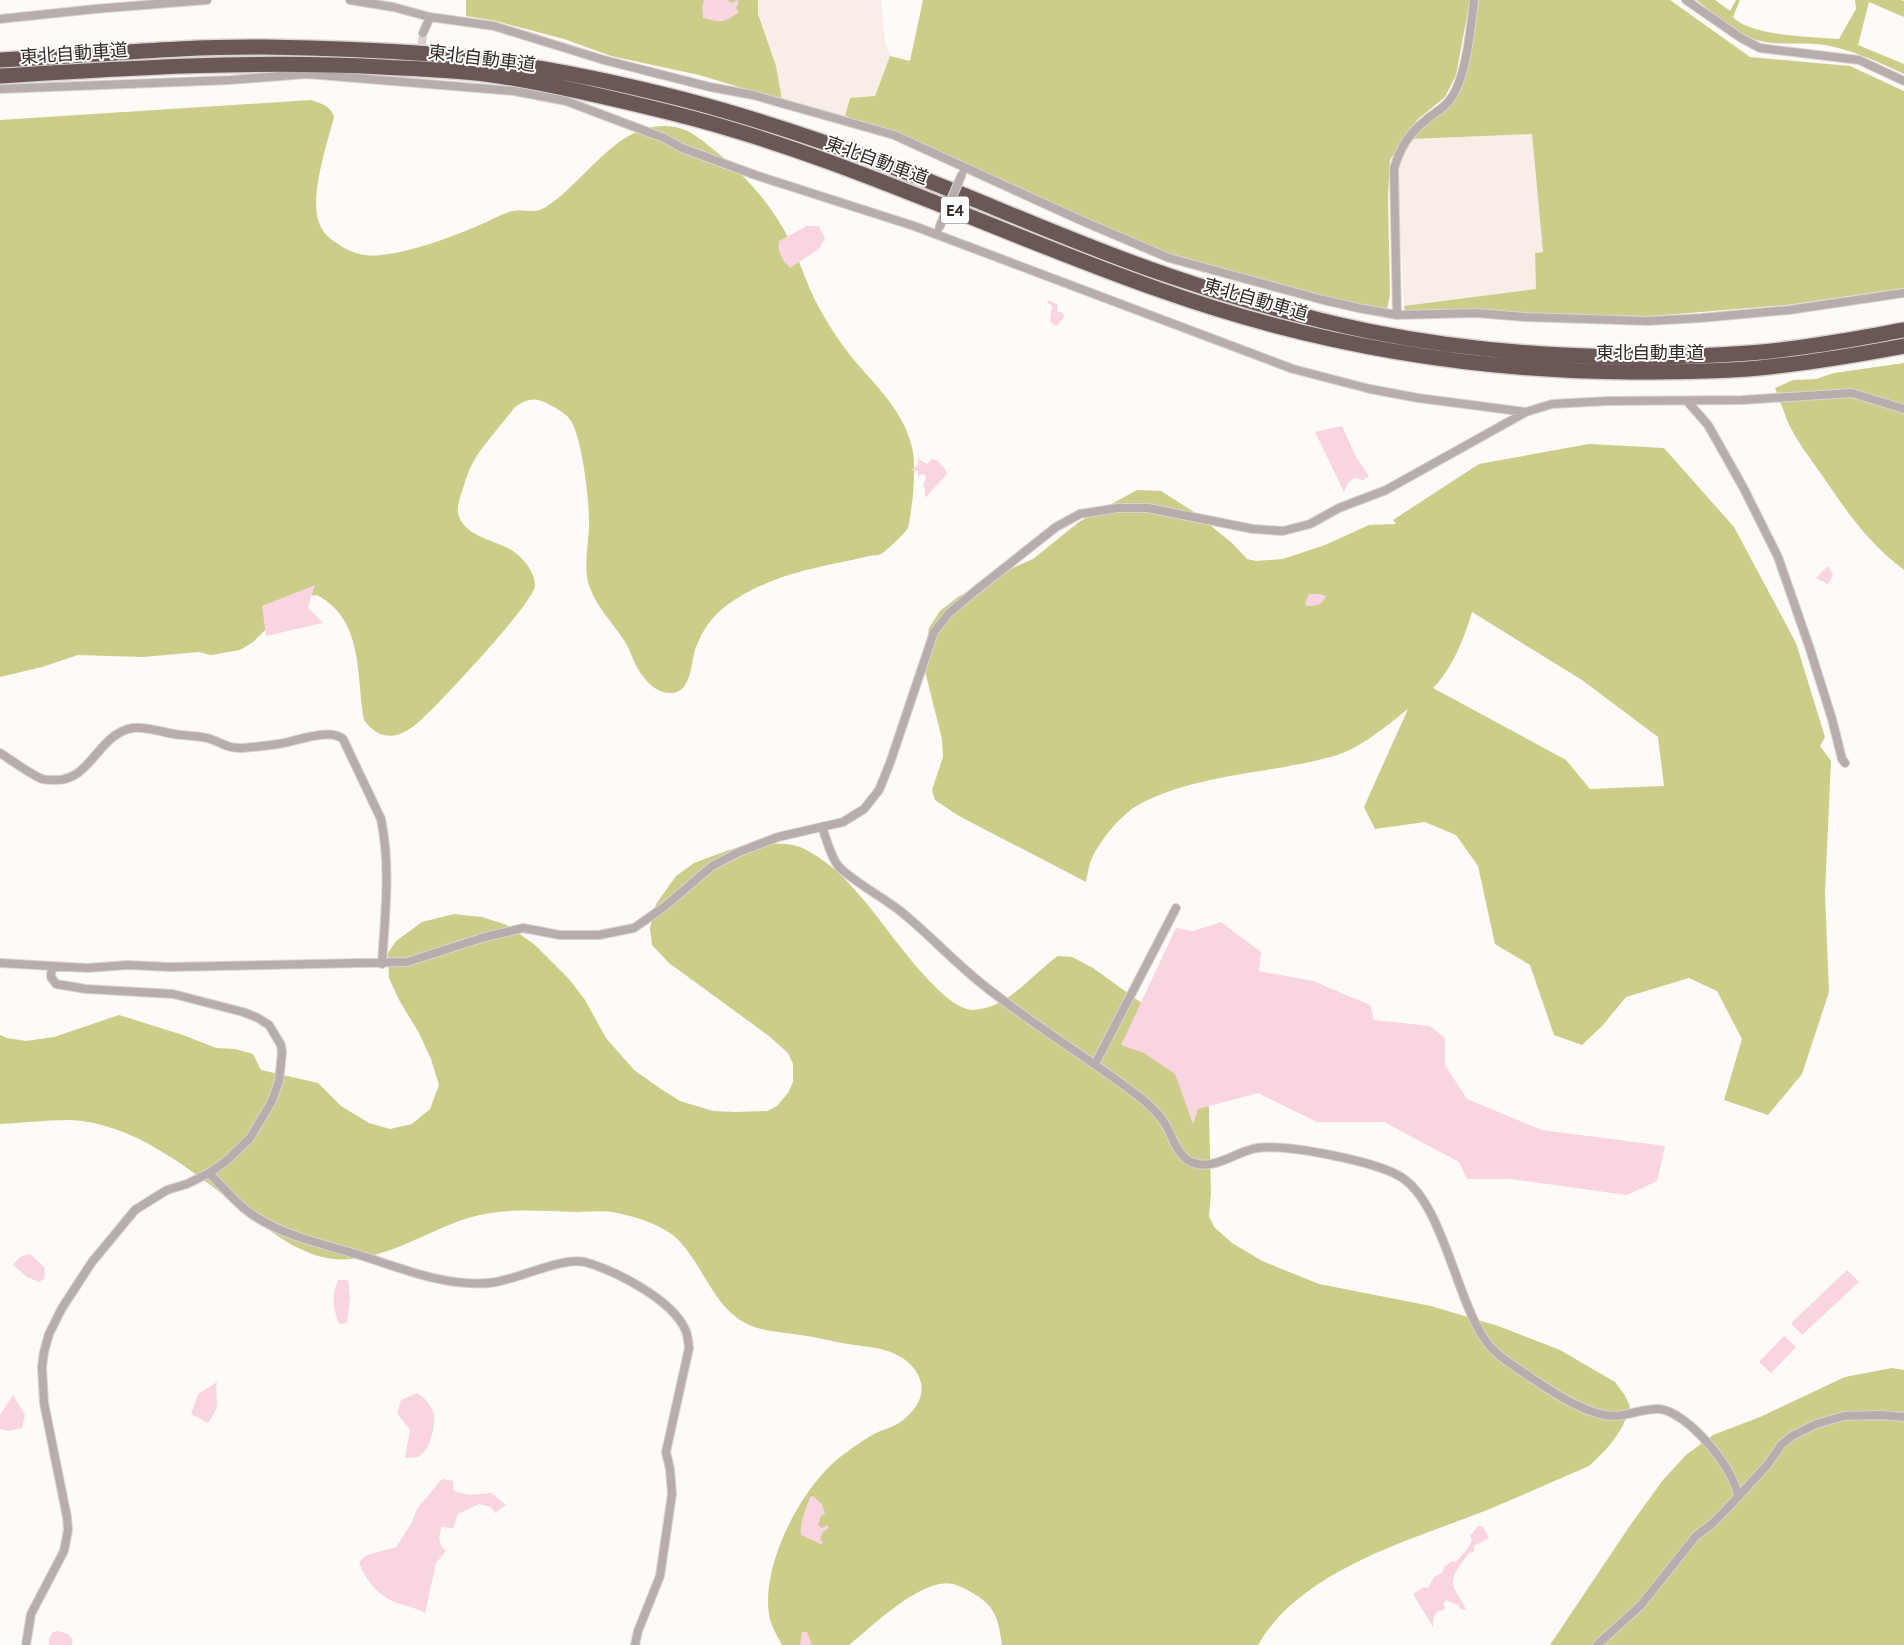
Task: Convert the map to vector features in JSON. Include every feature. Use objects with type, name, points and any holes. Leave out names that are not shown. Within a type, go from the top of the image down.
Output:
[{"type":"highway","name":"東北自動車道","points":[[0,60],[261,47],[431,54],[585,76],[682,99],[783,128],[888,165],[1060,235],[1167,275],[1252,302],[1324,321],[1423,341],[1482,348],[1585,356],[1683,356],[1763,352],[1831,343],[1904,330]]},
{"type":"highway","name":"東北自動車道","points":[[0,76],[154,67],[262,64],[348,65],[428,69],[499,76],[581,92],[677,114],[777,144],[882,181],[1045,247],[1161,291],[1246,318],[1321,337],[1421,356],[1481,364],[1585,372],[1685,372],[1756,368],[1835,359],[1904,346]]},
{"type":"street","points":[[0,19],[207,0]]},
{"type":"street","points":[[350,0],[393,7],[430,17],[494,26],[612,62],[752,95],[842,119],[894,135],[965,172],[1169,258],[1323,300],[1397,315],[1476,313],[1524,317],[1648,321],[1789,310],[1904,293]]},
{"type":"street","points":[[1397,315],[1394,169],[1398,155],[1408,137],[1423,122],[1449,102],[1457,88],[1466,55],[1474,0]]},
{"type":"street","points":[[1686,0],[1741,38],[1760,48],[1859,60],[1904,81]]},
{"type":"street","points":[[424,33],[430,17]]},
{"type":"street","points":[[0,89],[230,80],[307,74],[417,80],[514,91],[566,101],[664,138],[682,148],[758,176],[914,226],[940,232],[1293,369],[1370,389],[1418,398],[1526,412]]},
{"type":"street","points":[[940,232],[965,172]]},
{"type":"street","points":[[0,963],[87,968],[128,965],[170,967],[382,964],[407,962],[485,937],[523,928],[560,935],[599,935],[634,928],[664,907],[712,866],[739,852],[778,837],[843,822],[864,809],[879,790],[890,763],[934,632],[950,612],[962,602],[1056,527],[1080,514],[1118,508],[1148,508],[1253,529],[1283,531],[1310,524],[1339,508],[1386,490],[1526,412],[1552,404],[1608,401],[1742,400],[1852,393],[1904,409]]},
{"type":"street","points":[[1687,401],[1708,425],[1743,487],[1778,557],[1809,646],[1832,719],[1842,759],[1845,763]]},
{"type":"street","points":[[0,753],[43,779],[58,780],[72,777],[84,768],[111,737],[124,730],[135,728],[198,736],[210,739],[224,746],[237,748],[277,744],[318,735],[340,736],[381,819],[384,830],[388,889],[382,964]]},
{"type":"street","points":[[822,827],[833,858],[844,871],[901,911],[983,985],[1136,1094],[1154,1110],[1162,1120],[1180,1152],[1191,1162],[1204,1164],[1228,1160],[1256,1148],[1276,1148],[1355,1160],[1387,1170],[1404,1179],[1414,1187],[1427,1206],[1471,1314],[1485,1340],[1492,1348],[1511,1364],[1545,1387],[1590,1410],[1614,1416],[1650,1410],[1664,1410],[1682,1419],[1708,1444],[1731,1474],[1736,1482],[1738,1497]]},
{"type":"street","points":[[1095,1064],[1176,908]]},
{"type":"street","points":[[26,1645],[31,1614],[64,1551],[68,1530],[44,1403],[42,1367],[49,1334],[62,1308],[92,1262],[135,1210],[167,1190],[187,1184],[208,1173],[225,1162],[250,1138],[272,1101],[279,1081],[282,1053],[281,1045],[269,1025],[243,1012],[173,994],[86,989],[56,984],[51,977],[52,966]]},
{"type":"street","points":[[208,1173],[244,1208],[265,1222],[298,1238],[386,1265],[448,1281],[487,1283],[501,1281],[558,1264],[578,1261],[591,1264],[640,1288],[661,1302],[680,1320],[687,1331],[688,1348],[666,1452],[670,1470],[671,1505],[660,1576],[638,1631],[635,1645]]},
{"type":"street","points":[[1597,1645],[1641,1605],[1696,1536],[1713,1523],[1738,1497],[1768,1464],[1781,1445],[1803,1430],[1816,1424],[1844,1416],[1881,1415],[1904,1417]]},
{"type":"shaded area","points":[[704,0],[728,0],[731,3],[737,0],[739,2],[736,8],[739,12],[722,21],[703,18],[702,7]]},
{"type":"shaded area","points":[[758,0],[881,0],[885,43],[890,56],[874,96],[849,98],[845,116],[782,100],[776,66],[758,14]]},
{"type":"shaded area","points":[[1532,134],[1543,252],[1535,253],[1536,289],[1404,306],[1397,170],[1400,156],[1410,139]]},
{"type":"shaded area","points":[[807,226],[819,226],[825,238],[819,249],[790,268],[781,256],[779,241]]},
{"type":"shaded area","points":[[1049,300],[1058,305],[1057,312],[1061,312],[1064,315],[1063,319],[1056,326],[1050,322],[1052,306],[1048,303]]},
{"type":"shaded area","points":[[1342,426],[1356,457],[1369,476],[1363,480],[1354,478],[1348,483],[1344,492],[1315,432]]},
{"type":"shaded area","points":[[918,459],[927,464],[932,459],[939,462],[947,474],[925,498],[923,486],[926,477],[923,474],[918,476],[918,471],[911,470],[919,464]]},
{"type":"shaded area","points":[[1828,566],[1833,575],[1828,584],[1816,578]]},
{"type":"shaded area","points":[[315,585],[308,607],[323,623],[266,636],[262,606]]},
{"type":"shaded area","points":[[1309,594],[1326,596],[1323,602],[1318,605],[1306,606],[1305,603]]},
{"type":"shaded area","points":[[1221,922],[1261,952],[1259,971],[1313,981],[1370,1005],[1374,1020],[1430,1026],[1445,1038],[1445,1065],[1467,1099],[1542,1130],[1665,1146],[1657,1181],[1627,1195],[1511,1179],[1467,1179],[1459,1162],[1384,1122],[1317,1122],[1258,1093],[1198,1109],[1193,1124],[1175,1074],[1144,1053],[1121,1045],[1176,928],[1193,931]]},
{"type":"shaded area","points":[[30,1254],[45,1268],[44,1279],[39,1282],[27,1277],[13,1265],[20,1257]]},
{"type":"shaded area","points":[[1847,1270],[1859,1282],[1802,1335],[1791,1323]]},
{"type":"shaded area","points":[[338,1280],[348,1280],[350,1297],[347,1323],[339,1324],[334,1302],[334,1291]]},
{"type":"shaded area","points":[[1784,1336],[1796,1347],[1771,1373],[1759,1362]]},
{"type":"shaded area","points":[[217,1382],[217,1406],[208,1423],[191,1414],[198,1394]]},
{"type":"shaded area","points":[[417,1393],[433,1411],[433,1430],[429,1444],[422,1454],[417,1457],[405,1458],[410,1430],[397,1413],[401,1400]]},
{"type":"shaded area","points":[[13,1395],[25,1415],[22,1428],[9,1431],[0,1429],[0,1415]]},
{"type":"shaded area","points":[[442,1479],[453,1481],[454,1491],[469,1495],[492,1493],[506,1505],[495,1513],[491,1507],[479,1504],[458,1514],[453,1528],[442,1527],[439,1540],[441,1546],[446,1551],[436,1563],[425,1613],[383,1596],[369,1581],[359,1562],[367,1555],[396,1547],[411,1524],[417,1509]]},
{"type":"shaded area","points":[[813,1496],[822,1504],[825,1514],[821,1516],[818,1525],[822,1528],[827,1525],[829,1528],[823,1532],[820,1539],[823,1543],[820,1544],[801,1535],[803,1516],[810,1497]]},
{"type":"shaded area","points":[[1478,1526],[1483,1527],[1489,1538],[1474,1546],[1474,1552],[1469,1553],[1457,1569],[1453,1579],[1454,1588],[1466,1610],[1446,1600],[1443,1604],[1444,1610],[1438,1611],[1433,1618],[1433,1627],[1413,1594],[1424,1587],[1428,1588],[1434,1577],[1442,1573],[1444,1567],[1452,1561],[1456,1562],[1468,1548],[1472,1540],[1470,1536]]},
{"type":"shaded area","points":[[59,1631],[68,1634],[73,1640],[71,1645],[49,1645],[49,1639],[53,1632]]},
{"type":"shaded area","points":[[802,1632],[807,1632],[812,1645],[800,1645]]},
{"type":"green space","points":[[466,0],[758,0],[758,14],[776,66],[782,100],[699,75],[611,56],[564,39],[496,21],[466,16]]},
{"type":"green space","points":[[923,0],[1470,0],[1456,75],[1445,97],[1417,120],[1390,160],[1388,196],[1390,295],[1387,309],[1383,310],[1322,297],[1170,256],[1084,220],[896,133],[845,116],[850,98],[875,96],[890,56],[910,61]]},
{"type":"green space","points":[[1477,0],[1670,0],[1750,57],[1850,66],[1904,91],[1904,288],[1787,305],[1652,316],[1405,313],[1404,306],[1536,289],[1535,253],[1543,252],[1532,134],[1410,139],[1455,101],[1465,75]]},
{"type":"green space","points":[[1696,0],[1715,0],[1730,11],[1736,0],[1740,0],[1733,17],[1741,23],[1767,32],[1839,39],[1856,9],[1855,0],[1904,1],[1904,17],[1869,2],[1858,45],[1904,64],[1904,74],[1865,57],[1835,47],[1755,40],[1733,28]]},
{"type":"green space","points":[[311,100],[328,107],[334,117],[317,187],[317,214],[320,225],[327,236],[342,247],[357,253],[372,255],[421,247],[509,212],[518,210],[533,211],[546,207],[561,196],[606,152],[640,131],[658,126],[679,128],[698,137],[737,170],[767,203],[790,241],[816,303],[828,324],[898,414],[913,452],[914,483],[907,530],[880,554],[789,575],[755,588],[735,600],[716,614],[701,635],[694,653],[687,683],[677,692],[669,693],[658,690],[640,672],[623,638],[597,603],[590,588],[586,566],[589,529],[587,490],[579,443],[571,421],[563,412],[547,403],[528,400],[514,408],[475,458],[467,475],[458,513],[466,528],[473,533],[506,547],[521,557],[531,570],[535,585],[531,595],[520,611],[485,653],[431,711],[406,731],[392,736],[385,735],[371,728],[364,720],[358,667],[350,633],[343,619],[332,606],[317,595],[309,596],[267,628],[253,642],[240,650],[211,655],[199,652],[143,657],[78,655],[42,667],[0,677],[0,120]]},
{"type":"green space","points":[[1904,363],[1904,570],[1869,538],[1842,504],[1795,435],[1775,388],[1793,380],[1816,379],[1834,373]]},
{"type":"green space","points":[[1589,444],[1664,448],[1734,527],[1796,643],[1825,737],[1820,746],[1831,761],[1825,893],[1829,992],[1802,1074],[1768,1115],[1724,1100],[1742,1039],[1717,991],[1689,978],[1626,997],[1603,1025],[1582,1045],[1554,1035],[1530,965],[1495,944],[1478,866],[1456,835],[1425,822],[1375,829],[1364,807],[1408,709],[1373,736],[1344,753],[1310,762],[1234,775],[1185,786],[1161,794],[1138,805],[1112,828],[1101,842],[1092,859],[1086,882],[959,816],[935,800],[932,790],[943,757],[942,739],[923,663],[929,628],[940,611],[958,597],[996,575],[1033,559],[1079,522],[1137,490],[1161,491],[1194,512],[1232,543],[1247,559],[1256,561],[1283,559],[1325,545],[1369,525],[1396,524],[1393,520],[1479,464]],"holes":[[[1472,612],[1582,680],[1658,737],[1664,786],[1590,789],[1566,760],[1433,688],[1452,662]]]},
{"type":"green space","points":[[754,844],[795,845],[832,867],[864,900],[918,968],[947,997],[961,1007],[973,1010],[997,1004],[1019,989],[1058,956],[1072,957],[1093,968],[1150,1009],[1208,1073],[1211,1193],[1209,1216],[1214,1227],[1232,1243],[1262,1261],[1319,1284],[1431,1306],[1498,1326],[1560,1350],[1615,1382],[1624,1394],[1630,1406],[1624,1424],[1614,1439],[1589,1466],[1489,1509],[1384,1549],[1325,1580],[1299,1598],[1276,1620],[1258,1645],[1002,1645],[998,1622],[992,1609],[987,1604],[961,1587],[953,1584],[941,1584],[913,1595],[849,1645],[782,1645],[770,1618],[768,1594],[771,1573],[787,1528],[812,1487],[826,1470],[840,1457],[866,1439],[899,1423],[916,1406],[921,1395],[921,1383],[916,1372],[905,1359],[882,1349],[766,1330],[745,1323],[721,1302],[685,1248],[674,1236],[654,1225],[632,1217],[602,1211],[522,1210],[495,1212],[468,1218],[376,1255],[338,1259],[318,1256],[286,1241],[179,1163],[137,1138],[91,1122],[51,1120],[0,1124],[0,1035],[26,1041],[54,1037],[119,1015],[183,1035],[216,1048],[235,1049],[253,1054],[261,1070],[318,1083],[341,1106],[369,1123],[390,1129],[412,1124],[430,1109],[439,1085],[431,1059],[419,1033],[399,1000],[389,978],[388,953],[396,941],[422,922],[454,914],[482,917],[507,925],[535,945],[569,979],[585,1000],[606,1038],[634,1070],[680,1101],[713,1111],[767,1111],[777,1106],[788,1093],[793,1082],[793,1064],[788,1053],[769,1036],[669,963],[652,945],[650,928],[656,904],[676,876],[694,863],[729,850]]},
{"type":"green space","points":[[1892,1368],[1904,1370],[1904,1645],[1550,1645],[1631,1524],[1663,1480],[1686,1455],[1713,1435],[1760,1417],[1845,1377]]},
{"type":"tunnel","points":[[421,56],[423,33]]}]
